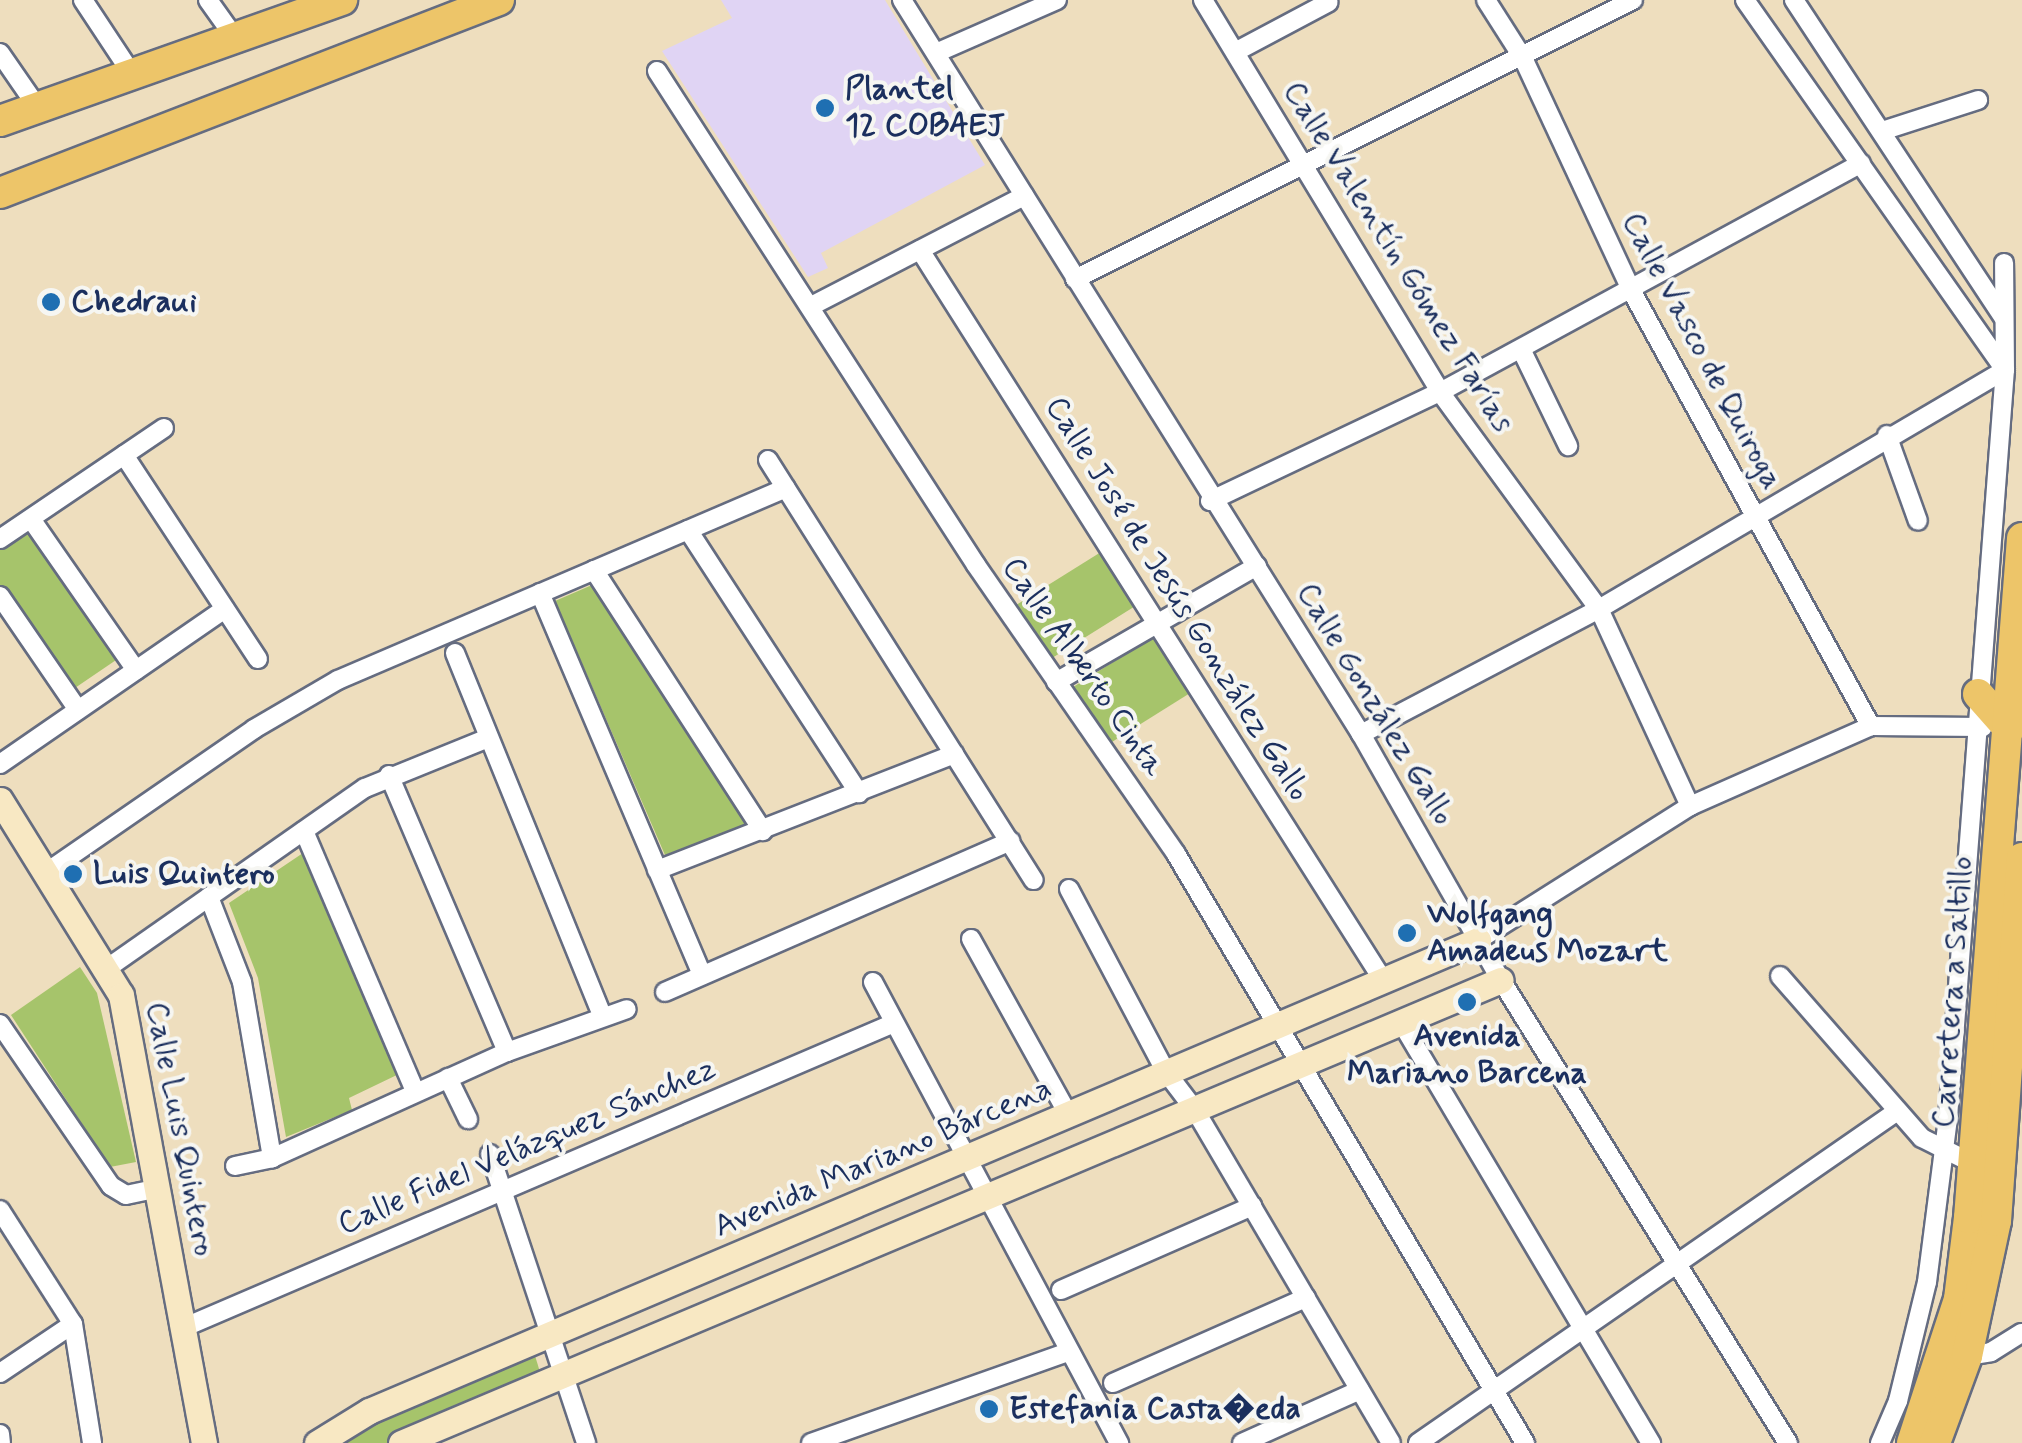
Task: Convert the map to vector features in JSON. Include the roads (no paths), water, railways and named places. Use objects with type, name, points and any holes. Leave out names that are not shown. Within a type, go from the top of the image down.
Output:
[{"type":"main road","points":[[0,121],[342,0]]},
{"type":"main road","points":[[0,192],[499,0]]},
{"type":"main road","name":"Carretera a Saltillo","points":[[1912,1443],[1959,1299],[1976,1165],[2022,538]]},
{"type":"main road","points":[[1978,694],[2008,730]]},
{"type":"main road","name":"Carretera a Saltillo","points":[[1936,1443],[1968,1356],[1997,1205],[2022,858]]},
{"type":"street","points":[[83,0],[132,74]]},
{"type":"street","points":[[208,0],[235,38]]},
{"type":"street","name":"Calle González Gallo","points":[[902,0],[1210,501],[1257,566],[1361,734],[1501,980],[1788,1443]]},
{"type":"street","points":[[936,54],[1057,0]]},
{"type":"street","name":"Calle Valentín Gómez Farías","points":[[1202,0],[1440,392],[1600,609],[1690,806]]},
{"type":"street","name":"Calle Vasco de Quiroga","points":[[1486,0],[1523,58],[1631,290],[1871,726]]},
{"type":"street","points":[[1076,278],[1307,168],[1633,0]]},
{"type":"street","points":[[1745,0],[2005,370]]},
{"type":"street","points":[[1794,0],[2003,318]]},
{"type":"street","points":[[1235,52],[1329,2]]},
{"type":"street","points":[[0,54],[38,108]]},
{"type":"street","name":"Calle Alberto Cinta","points":[[656,70],[1056,682],[1176,854],[1525,1443]]},
{"type":"street","points":[[1882,131],[1978,100]]},
{"type":"street","points":[[1210,501],[1440,392],[1860,162]]},
{"type":"street","points":[[811,306],[1024,196]]},
{"type":"street","name":"Calle José de Jesús González Gallo","points":[[920,250],[1383,980]]},
{"type":"street","points":[[1880,1443],[1898,1401],[1927,1282],[1944,1152],[2005,370],[2004,264]]},
{"type":"street","points":[[1521,349],[1568,446]]},
{"type":"street","points":[[1361,734],[1600,609],[1887,436],[2005,370]]},
{"type":"street","points":[[0,540],[164,428]]},
{"type":"street","points":[[1887,436],[1918,521]]},
{"type":"street","points":[[124,455],[258,659]]},
{"type":"street","points":[[768,460],[1034,880]]},
{"type":"street","points":[[47,872],[298,700],[786,488]]},
{"type":"street","points":[[31,518],[136,670]]},
{"type":"street","points":[[688,530],[859,794]]},
{"type":"street","points":[[1056,682],[1257,566]]},
{"type":"street","points":[[594,570],[763,831]]},
{"type":"street","points":[[540,593],[702,975]]},
{"type":"street","points":[[0,596],[78,710]]},
{"type":"street","points":[[0,764],[225,609]]},
{"type":"street","points":[[456,654],[602,1014]]},
{"type":"street","points":[[1478,940],[1690,806],[1871,726],[1975,725],[2008,730]]},
{"type":"street","points":[[109,966],[389,776],[488,738]]},
{"type":"street","points":[[657,870],[954,754]]},
{"type":"street","points":[[389,776],[507,1052]]},
{"type":"street","name":"Calle Luis Quintero","points":[[0,800],[109,966],[129,1024],[204,1443]]},
{"type":"street","points":[[304,831],[415,1091]]},
{"type":"street","points":[[665,992],[1010,841]]},
{"type":"street","points":[[1068,890],[1166,1072],[1195,1110],[1390,1443]]},
{"type":"street","points":[[208,898],[242,982],[272,1158]]},
{"type":"street","points":[[971,939],[1068,1114]]},
{"type":"street","name":"Avenida Mariano Bárcena","points":[[316,1443],[370,1412],[550,1334],[1478,940]]},
{"type":"street","points":[[1780,976],[1896,1112],[1944,1152],[1976,1165]]},
{"type":"street","points":[[401,1443],[1501,980]]},
{"type":"street","points":[[872,982],[962,1160],[1119,1443]]},
{"type":"street","points":[[235,1166],[272,1158],[507,1052],[602,1014],[627,1009]]},
{"type":"street","points":[[1401,1022],[1651,1443]]},
{"type":"street","name":"Calle Fidel Velázquez Sánchez","points":[[185,1327],[894,1023]]},
{"type":"street","points":[[0,1024],[111,1186],[126,1194],[160,1188]]},
{"type":"street","points":[[448,1078],[468,1119]]},
{"type":"street","points":[[1418,1443],[1896,1112]]},
{"type":"street","points":[[490,1154],[586,1443]]},
{"type":"street","points":[[1061,1290],[1252,1206]]},
{"type":"street","points":[[0,1210],[72,1324],[92,1443]]},
{"type":"street","points":[[1113,1383],[1306,1298]]},
{"type":"street","points":[[0,1373],[72,1324]]},
{"type":"street","points":[[1968,1356],[2022,1333]]},
{"type":"street","points":[[811,1443],[1068,1352]]},
{"type":"street","points":[[1242,1443],[1360,1390]]},
{"type":"street","points":[[0,1434],[2,1443]]},
{"type":"place","name":"Plantel 12 COBAEJ","points":[[825,108]]},
{"type":"place","name":"Chedraui","points":[[51,302]]},
{"type":"place","name":"Luis Quintero","points":[[73,874]]},
{"type":"place","name":"Wolfgang Amadeus Mozart","points":[[1407,933]]},
{"type":"place","name":"Avenida Mariano Barcena","points":[[1467,1002]]},
{"type":"place","name":"Estefania Casta�eda","points":[[989,1409]]}]
